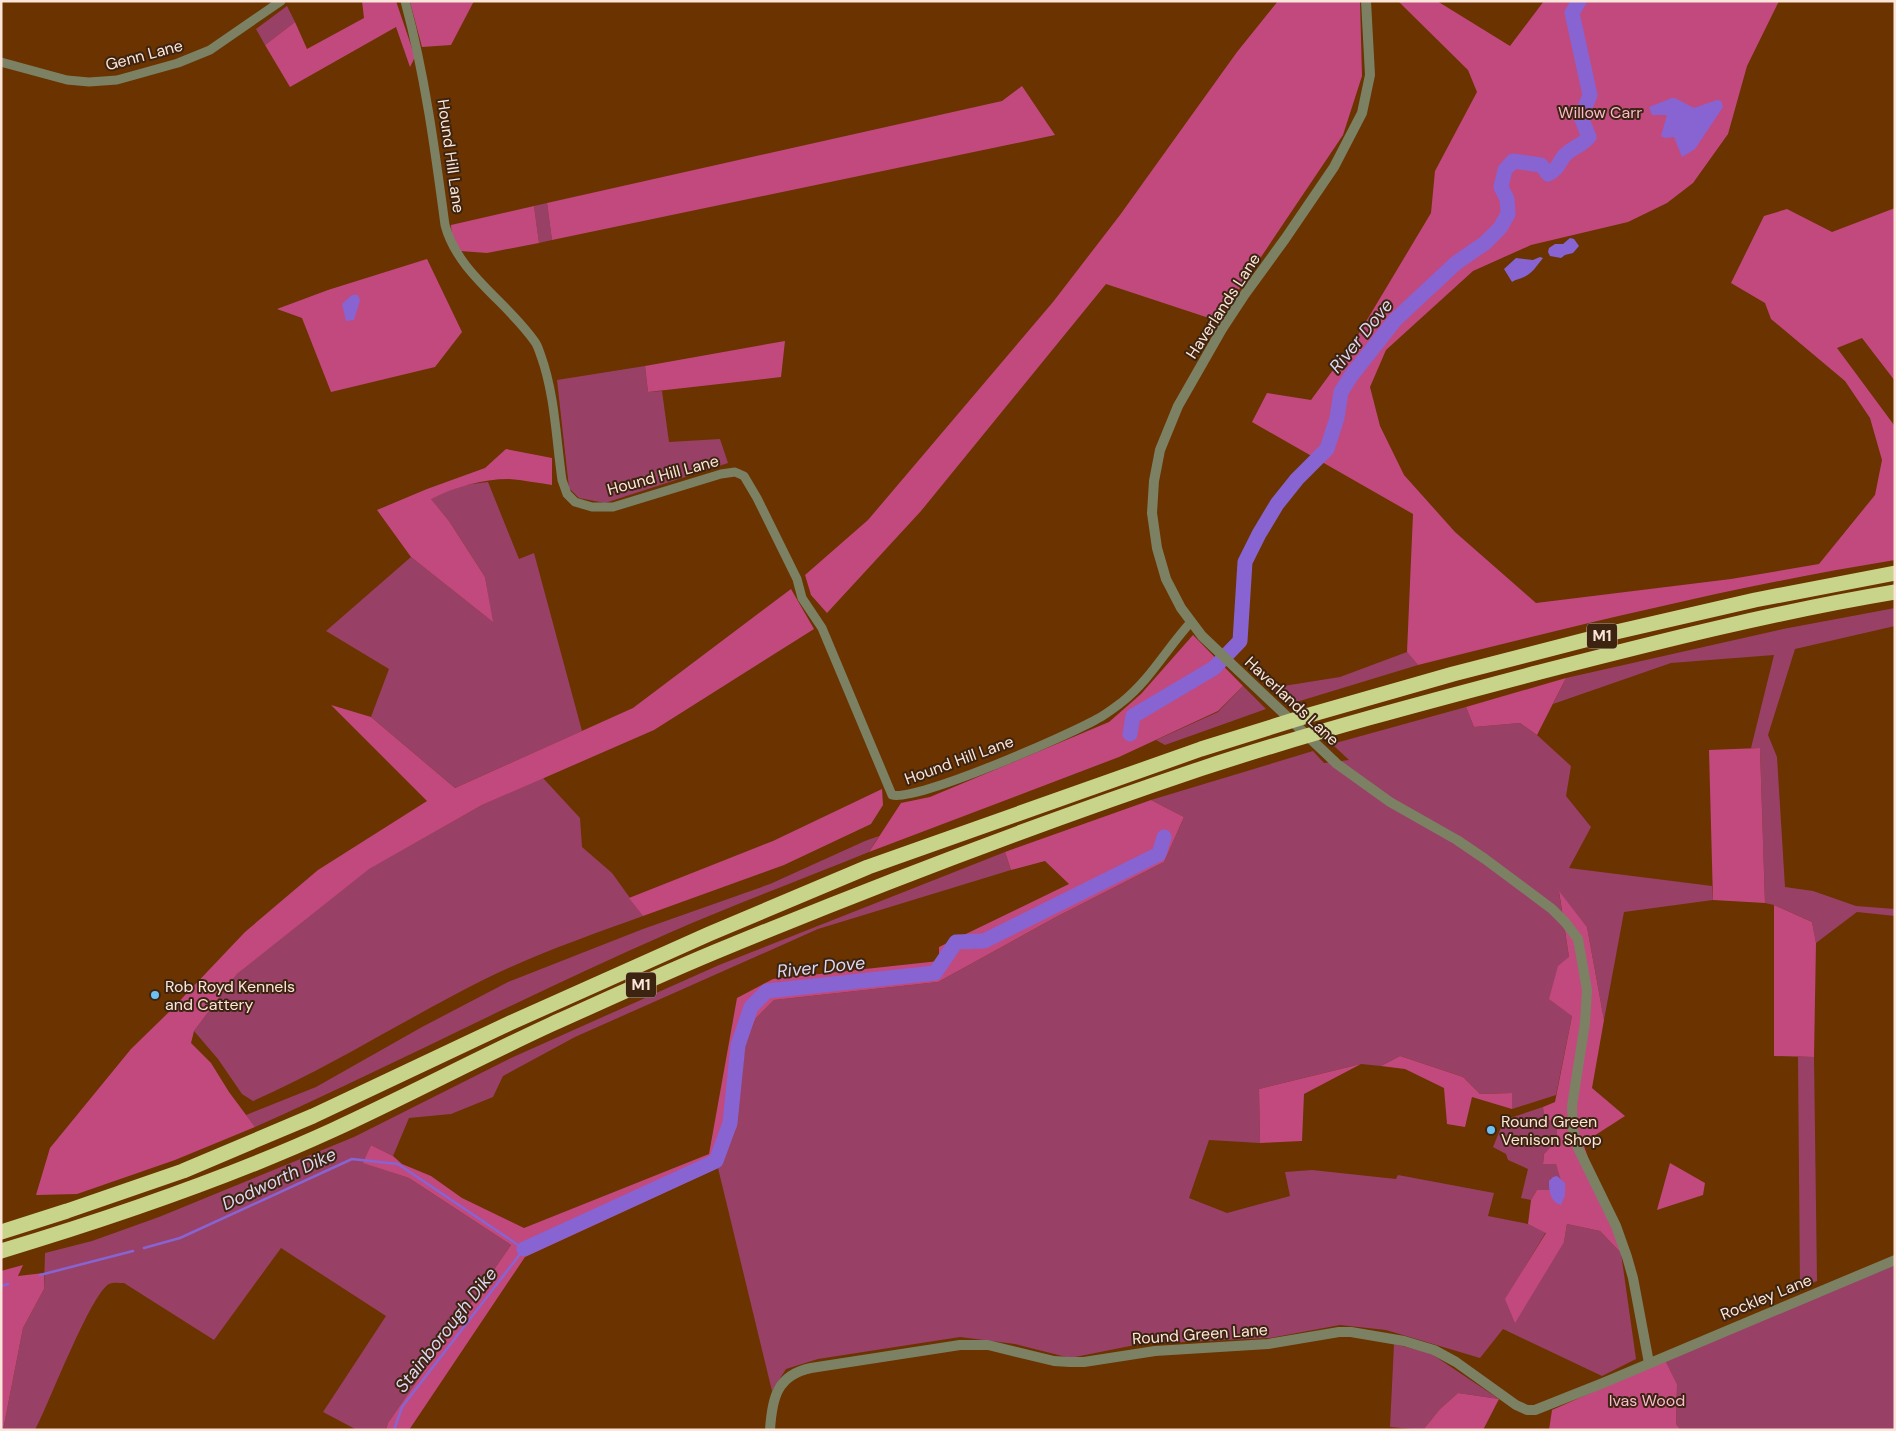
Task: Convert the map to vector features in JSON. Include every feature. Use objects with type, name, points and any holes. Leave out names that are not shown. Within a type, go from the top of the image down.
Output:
[{"type":"highway","name":"M1","points":[[1,1232],[182,1171],[314,1116],[700,938],[868,867],[1201,749],[1313,714],[1453,674],[1626,630],[1755,600],[1895,572]]},
{"type":"highway","name":"M1","points":[[1,1251],[55,1235],[206,1183],[331,1131],[551,1025],[723,949],[1004,838],[1202,769],[1334,728],[1467,691],[1680,637],[1840,601],[1895,592]]},
{"type":"street","name":"Genn Lane","points":[[1,62],[67,80],[90,82],[118,80],[178,63],[210,50],[281,1]]},
{"type":"street","name":"Hound Hill Lane","points":[[405,1],[427,95],[445,225],[449,240],[455,252],[471,271],[536,343],[548,375],[562,480],[567,494],[575,502],[592,507],[613,507],[721,474],[735,472],[744,476],[797,579],[802,598],[817,620],[892,795],[901,797],[925,791],[1064,736],[1098,719],[1137,689],[1192,622]]},
{"type":"street","name":"Haverlands Lane","points":[[1366,1],[1370,75],[1362,113],[1334,167],[1222,329],[1178,406],[1167,430],[1156,464],[1152,498],[1157,548],[1166,579],[1181,608],[1192,622],[1217,651],[1337,764],[1390,802],[1457,840],[1485,859],[1552,909],[1578,939],[1587,990],[1585,1023],[1572,1106],[1573,1129],[1578,1148],[1616,1226],[1627,1257],[1633,1278],[1648,1363]]},
{"type":"street","name":"Rockley Lane","points":[[1648,1363],[1895,1260]]},
{"type":"street","name":"Round Green Lane","points":[[770,1430],[772,1410],[778,1391],[784,1381],[798,1371],[960,1345],[988,1345],[1054,1361],[1084,1362],[1155,1351],[1268,1344],[1339,1332],[1360,1333],[1404,1341],[1434,1350],[1456,1362],[1516,1405],[1527,1410],[1544,1408],[1648,1363]]},
{"type":"shaded area","points":[[287,6],[295,22],[265,45],[256,29]]},
{"type":"shaded area","points":[[1672,98],[1694,108],[1717,100],[1721,101],[1723,107],[1695,149],[1682,157],[1674,137],[1665,138],[1661,136],[1667,115],[1652,115],[1649,107]]},
{"type":"shaded area","points":[[547,203],[552,240],[539,243],[534,206]]},
{"type":"shaded area","points":[[1570,238],[1574,239],[1579,246],[1573,253],[1561,258],[1550,256],[1549,248],[1555,244],[1563,244]]},
{"type":"shaded area","points":[[1540,257],[1543,258],[1530,274],[1512,282],[1504,269],[1516,258],[1533,260]]},
{"type":"shaded area","points":[[352,295],[358,295],[360,300],[354,320],[346,321],[342,304]]},
{"type":"shaded area","points":[[645,366],[648,392],[662,391],[669,442],[720,439],[728,463],[605,503],[579,498],[569,488],[557,380]]},
{"type":"shaded area","points":[[488,482],[519,559],[534,553],[582,731],[455,788],[371,717],[389,669],[326,631],[411,557],[492,621],[485,577],[449,521],[430,498],[464,485]]},
{"type":"shaded area","points":[[1895,608],[1895,626],[1795,649],[1768,735],[1777,757],[1785,887],[1813,891],[1856,906],[1895,909],[1895,916],[1857,912],[1816,943],[1812,922],[1774,905],[1765,903],[1760,748],[1751,748],[1774,655],[1671,663],[1553,704],[1566,678],[1783,629]]},
{"type":"shaded area","points":[[1407,652],[1418,665],[1290,704],[1271,688],[1340,677]]},
{"type":"shaded area","points":[[1243,686],[1266,709],[1165,745],[1156,740],[1218,712]]},
{"type":"shaded area","points":[[1466,707],[1474,727],[1520,723],[1537,735],[1571,766],[1566,796],[1591,827],[1569,868],[1712,886],[1713,900],[1624,912],[1604,1020],[1587,927],[1559,892],[1569,957],[1572,1016],[1556,1095],[1512,1109],[1512,1093],[1480,1094],[1463,1077],[1400,1056],[1381,1066],[1361,1064],[1259,1089],[1260,1143],[1209,1140],[1189,1198],[1227,1213],[1290,1196],[1285,1172],[1312,1170],[1396,1179],[1398,1175],[1494,1193],[1488,1216],[1528,1224],[1546,1232],[1506,1299],[1564,1242],[1567,1224],[1600,1231],[1621,1253],[1636,1359],[1602,1376],[1503,1329],[1480,1358],[1386,1330],[1340,1325],[1270,1338],[1140,1344],[1070,1358],[1015,1344],[960,1337],[818,1359],[786,1369],[772,1391],[718,1168],[737,1127],[745,1043],[756,1018],[774,1000],[938,982],[1056,917],[1164,862],[1184,817],[1151,800],[1313,751],[1324,763],[1349,760],[1332,744]]},
{"type":"shaded area","points":[[543,778],[580,818],[582,847],[612,873],[643,916],[561,946],[481,981],[340,1058],[253,1101],[242,1094],[218,1059],[194,1031],[237,974],[368,869],[482,805]]},
{"type":"shaded area","points":[[879,836],[869,852],[719,912],[617,956],[255,1127],[246,1115],[316,1087],[422,1027],[508,982],[643,929],[770,884]]},
{"type":"shaded area","points":[[1005,852],[1011,870],[818,929],[575,1037],[503,1076],[493,1097],[451,1114],[409,1118],[393,1156],[371,1145],[364,1163],[409,1178],[511,1245],[388,1423],[386,1430],[357,1430],[323,1412],[386,1316],[281,1248],[214,1340],[124,1283],[109,1284],[101,1292],[91,1308],[35,1430],[3,1430],[23,1328],[44,1289],[45,1253],[92,1241],[159,1217],[354,1137],[511,1058],[719,965]]},
{"type":"shaded area","points":[[1798,1057],[1814,1057],[1817,1281],[1800,1288]]},
{"type":"shaded area","points":[[1543,1107],[1544,1117],[1557,1125],[1557,1140],[1544,1154],[1543,1163],[1556,1164],[1562,1179],[1550,1192],[1537,1190],[1531,1200],[1521,1198],[1528,1169],[1508,1160],[1506,1154],[1493,1147],[1504,1120]]},
{"type":"shaded area","points":[[1557,1176],[1565,1183],[1565,1195],[1561,1205],[1552,1199],[1549,1189],[1549,1181]]},
{"type":"shaded area","points":[[1895,1265],[1895,1430],[1681,1430],[1676,1424],[1677,1384],[1665,1360]]},
{"type":"shaded area","points":[[1394,1344],[1430,1353],[1499,1399],[1458,1393],[1440,1409],[1423,1430],[1390,1427]]},
{"type":"green space","points":[[362,1],[396,1],[415,57],[410,67],[396,27],[290,87],[265,45],[295,22],[307,49],[364,18]]},
{"type":"green space","points":[[474,1],[451,45],[422,47],[410,2]]},
{"type":"green space","points":[[1278,1],[1360,1],[1362,76],[1343,135],[1218,321],[1106,284],[921,511],[827,613],[811,595],[805,575],[868,520],[1053,302],[1120,215],[1237,52]]},
{"type":"green space","name":"Willow Carr","points":[[1398,1],[1437,1],[1510,46],[1544,1],[1779,1],[1747,66],[1728,134],[1693,183],[1667,203],[1628,222],[1531,245],[1473,271],[1386,350],[1370,387],[1380,426],[1404,475],[1455,532],[1536,603],[1731,579],[1819,564],[1875,495],[1882,460],[1870,418],[1845,381],[1771,319],[1765,303],[1731,283],[1764,216],[1787,209],[1832,232],[1895,208],[1895,381],[1862,338],[1837,348],[1894,425],[1895,560],[1715,594],[1418,665],[1407,652],[1413,514],[1252,422],[1267,393],[1311,400],[1355,340],[1431,213],[1435,171],[1477,92],[1468,70]]},
{"type":"green space","points":[[1022,86],[1055,135],[552,240],[547,203],[1002,101]]},
{"type":"green space","points":[[534,206],[539,243],[487,253],[460,251],[452,238],[451,225]]},
{"type":"green space","points":[[427,259],[462,332],[435,367],[331,392],[302,318],[277,309],[328,290]]},
{"type":"green space","points":[[785,341],[781,377],[648,392],[645,366]]},
{"type":"green space","points":[[506,449],[552,458],[552,485],[509,479],[489,480],[459,487],[431,499],[449,521],[485,577],[493,622],[411,557],[377,510],[485,468]]},
{"type":"green space","points":[[791,589],[814,629],[654,730],[482,805],[369,869],[237,974],[194,1031],[191,1043],[211,1063],[229,1092],[255,1127],[175,1160],[77,1194],[36,1195],[50,1148],[131,1049],[245,932],[318,870],[427,801],[331,705],[371,717],[455,788],[633,708]]},
{"type":"green space","points":[[1193,635],[1243,686],[1218,711],[1119,757],[869,852],[901,803],[930,797],[1109,722],[1141,694]]},
{"type":"green space","points":[[1566,678],[1537,735],[1520,723],[1474,727],[1466,707]]},
{"type":"green space","points":[[1760,748],[1765,903],[1713,900],[1709,750]]},
{"type":"green space","points":[[882,789],[883,805],[871,824],[784,865],[643,916],[629,898],[773,841]]},
{"type":"green space","points":[[1151,800],[1184,817],[1164,862],[1056,917],[938,982],[774,1000],[756,1018],[745,1043],[737,1127],[718,1168],[525,1257],[409,1430],[386,1430],[388,1423],[511,1245],[409,1178],[363,1163],[371,1145],[393,1156],[402,1164],[431,1176],[462,1198],[524,1228],[709,1154],[737,998],[773,979],[939,961],[939,947],[1069,884],[1045,861],[1011,870],[1005,852]]},
{"type":"green space","points":[[1559,891],[1587,927],[1604,1020],[1592,1088],[1625,1116],[1583,1143],[1621,1253],[1600,1231],[1567,1224],[1564,1242],[1515,1323],[1505,1299],[1546,1233],[1528,1224],[1531,1200],[1537,1190],[1564,1190],[1556,1164],[1543,1164],[1544,1154],[1557,1140],[1557,1125],[1544,1117],[1543,1107],[1555,1102],[1572,1016],[1549,999],[1558,966],[1569,957]]},
{"type":"green space","points":[[1774,905],[1812,922],[1816,943],[1814,1057],[1774,1056]]},
{"type":"green space","points":[[1400,1056],[1463,1077],[1480,1094],[1512,1093],[1512,1109],[1472,1097],[1465,1127],[1447,1124],[1444,1088],[1405,1069],[1381,1066]]},
{"type":"green space","points":[[1361,1064],[1304,1094],[1302,1141],[1260,1143],[1259,1089]]},
{"type":"green space","points":[[1670,1163],[1705,1183],[1703,1195],[1657,1210]]},
{"type":"green space","points":[[23,1265],[18,1276],[44,1273],[44,1289],[23,1328],[3,1430],[1,1430],[1,1271]]},
{"type":"green space","name":"Ivas Wood","points":[[1665,1360],[1677,1384],[1676,1424],[1681,1430],[1549,1430],[1552,1410]]},
{"type":"green space","points":[[1458,1393],[1499,1399],[1483,1430],[1423,1430],[1440,1409]]},
{"type":"waterway","name":"River Dove","points":[[1130,734],[1133,716],[1214,668],[1240,641],[1245,562],[1259,534],[1277,504],[1297,479],[1327,449],[1337,418],[1341,392],[1351,376],[1395,320],[1456,263],[1485,243],[1500,228],[1508,214],[1507,199],[1501,187],[1505,170],[1513,161],[1541,165],[1548,174],[1556,168],[1567,153],[1589,137],[1581,117],[1590,95],[1572,13],[1579,1]]},
{"type":"waterway","name":"River Dove","points":[[524,1249],[716,1161],[730,1123],[738,1045],[751,1007],[767,991],[935,973],[956,942],[984,941],[1159,854],[1164,837]]},
{"type":"waterway","name":"Dodworth Dike","points":[[144,1248],[180,1238],[352,1159],[398,1164],[524,1249],[402,1407],[394,1430]]},
{"type":"waterway","name":"Dodworth Dike","points":[[40,1275],[133,1251]]},
{"type":"waterway","name":"Dodworth Dike","points":[[1,1286],[8,1284]]},
{"type":"place","name":"Rob Royd Kennels and Cattery","points":[[155,995]]},
{"type":"place","name":"Round Green Venison Shop","points":[[1491,1130]]},
{"type":"water label","name":"Stainborough Dike","points":[[446,1330]]}]
